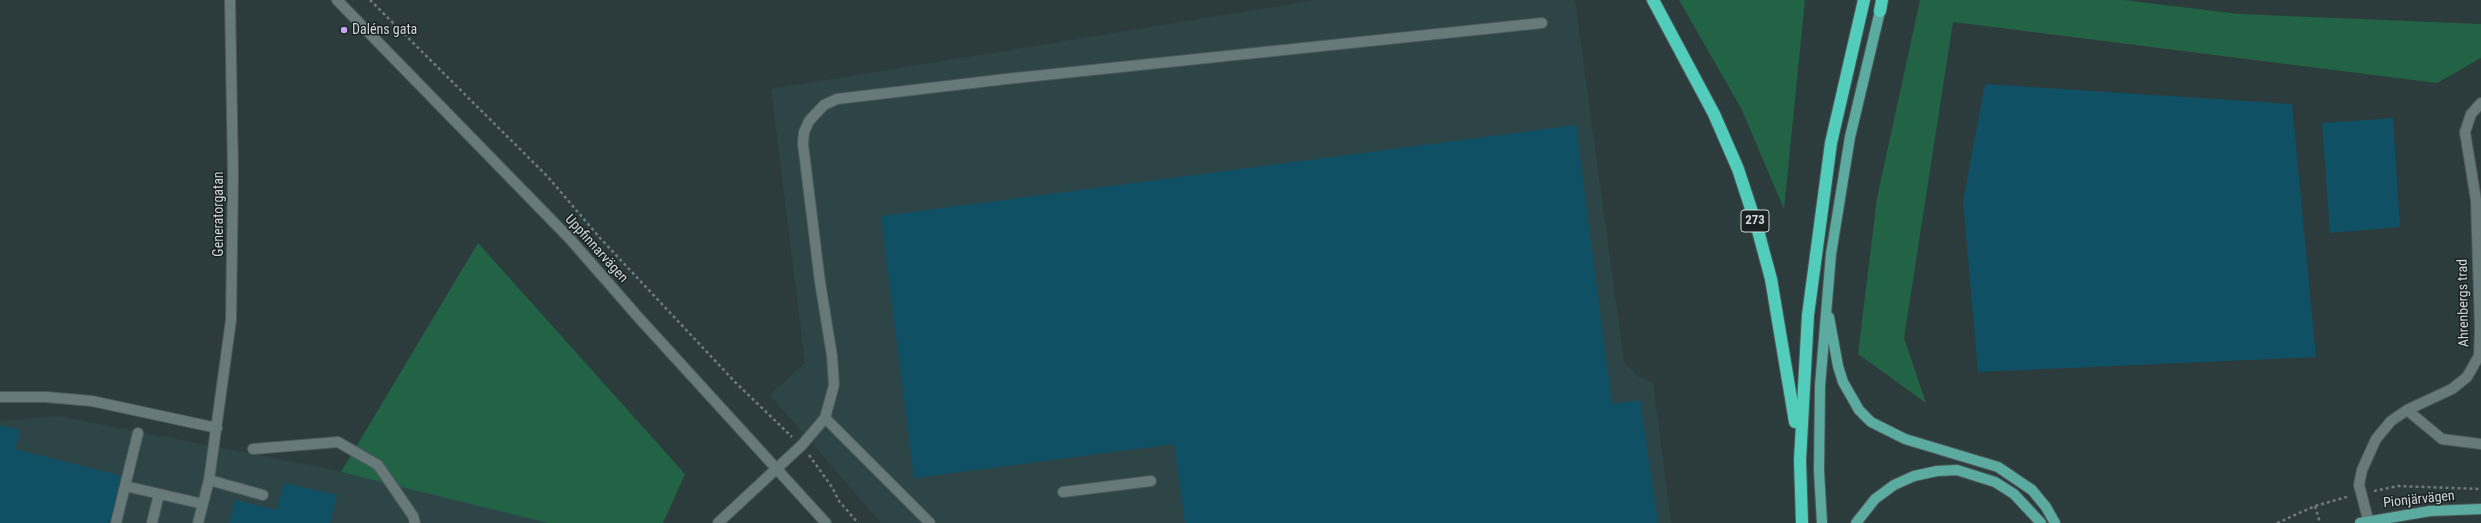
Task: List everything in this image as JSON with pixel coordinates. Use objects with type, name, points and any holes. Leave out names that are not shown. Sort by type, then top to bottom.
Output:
[{"type":"highway","name":"273","points":[[1653,0],[1714,114],[1738,169],[1758,227],[1774,294],[1792,394],[1800,460],[1802,523]]},
{"type":"highway","points":[[1800,460],[1808,315],[1817,241],[1831,143],[1864,0]]},
{"type":"main road","points":[[1822,523],[1819,471],[1820,386],[1832,246],[1850,138],[1881,6]]},
{"type":"main road","points":[[1826,302],[1838,366],[1844,382],[1859,410],[1871,422],[1905,439],[1977,460],[2004,471],[2032,490],[2046,507],[2055,523]]},
{"type":"main road","points":[[1856,523],[1875,499],[1894,485],[1914,476],[1937,471],[1957,470],[1995,482],[2014,494],[2025,504],[2041,523]]},
{"type":"main road","name":"Pionjärvägen","points":[[2366,522],[2430,511],[2481,509]]},
{"type":"street","name":"Generatorgatan","points":[[198,523],[209,480],[231,320],[233,258],[230,0]]},
{"type":"street","name":"Uppfinnarvägen","points":[[337,0],[570,239],[639,318],[826,523]]},
{"type":"street","points":[[718,523],[802,445],[825,418],[834,384],[832,356],[820,282],[803,144],[804,132],[809,121],[824,105],[837,99],[1006,79],[1542,23]]},
{"type":"street","name":"Ahrenbergs trad","points":[[2366,522],[2359,485],[2362,470],[2376,439],[2391,421],[2407,410],[2452,389],[2467,377],[2479,356],[2480,330],[2476,200],[2465,132],[2471,114],[2481,103]]},
{"type":"street","points":[[0,397],[46,397],[92,401],[217,428]]},
{"type":"street","points":[[2407,410],[2442,439],[2481,444]]},
{"type":"street","points":[[825,418],[930,523]]},
{"type":"street","points":[[116,523],[138,433]]},
{"type":"street","points":[[253,449],[338,442],[378,465],[414,516],[415,523]]},
{"type":"street","points":[[209,480],[263,495]]},
{"type":"street","points":[[1064,492],[1151,481]]},
{"type":"street","points":[[125,486],[203,504]]},
{"type":"street","points":[[152,523],[159,494]]},
{"type":"path","points":[[370,0],[548,177],[600,238],[735,382],[802,445],[832,487],[839,501],[858,523]]},
{"type":"path","points":[[2315,506],[2320,523]]},
{"type":"shaded area","points":[[1316,0],[1575,0],[1624,362],[1639,377],[1653,382],[1671,523],[881,523],[770,395],[805,363],[771,89]]},
{"type":"shaded area","points":[[59,416],[374,478],[548,523],[0,523],[0,421]]},
{"type":"green space","points":[[1679,0],[1805,0],[1784,209],[1742,110]]},
{"type":"green space","points":[[1920,0],[2124,0],[2239,14],[2481,24],[2481,58],[2437,83],[1953,22],[1904,338],[1926,403],[1858,354],[1877,198]]},
{"type":"green space","points":[[478,243],[685,474],[663,523],[548,523],[341,472]]},
{"type":"building","points":[[1985,84],[2292,104],[2316,357],[1978,372],[1963,201]]},
{"type":"building","points":[[2393,118],[2400,227],[2330,233],[2322,123]]},
{"type":"building","points":[[1576,125],[1612,404],[1640,400],[1658,523],[1185,523],[1174,444],[914,478],[881,216]]},
{"type":"building","points":[[0,425],[20,430],[15,449],[121,476],[110,523],[0,523]]},
{"type":"building","points":[[284,483],[337,495],[330,523],[229,523],[235,500],[277,510]]},
{"type":"place","name":"Daléns gata","points":[[344,30]]}]
